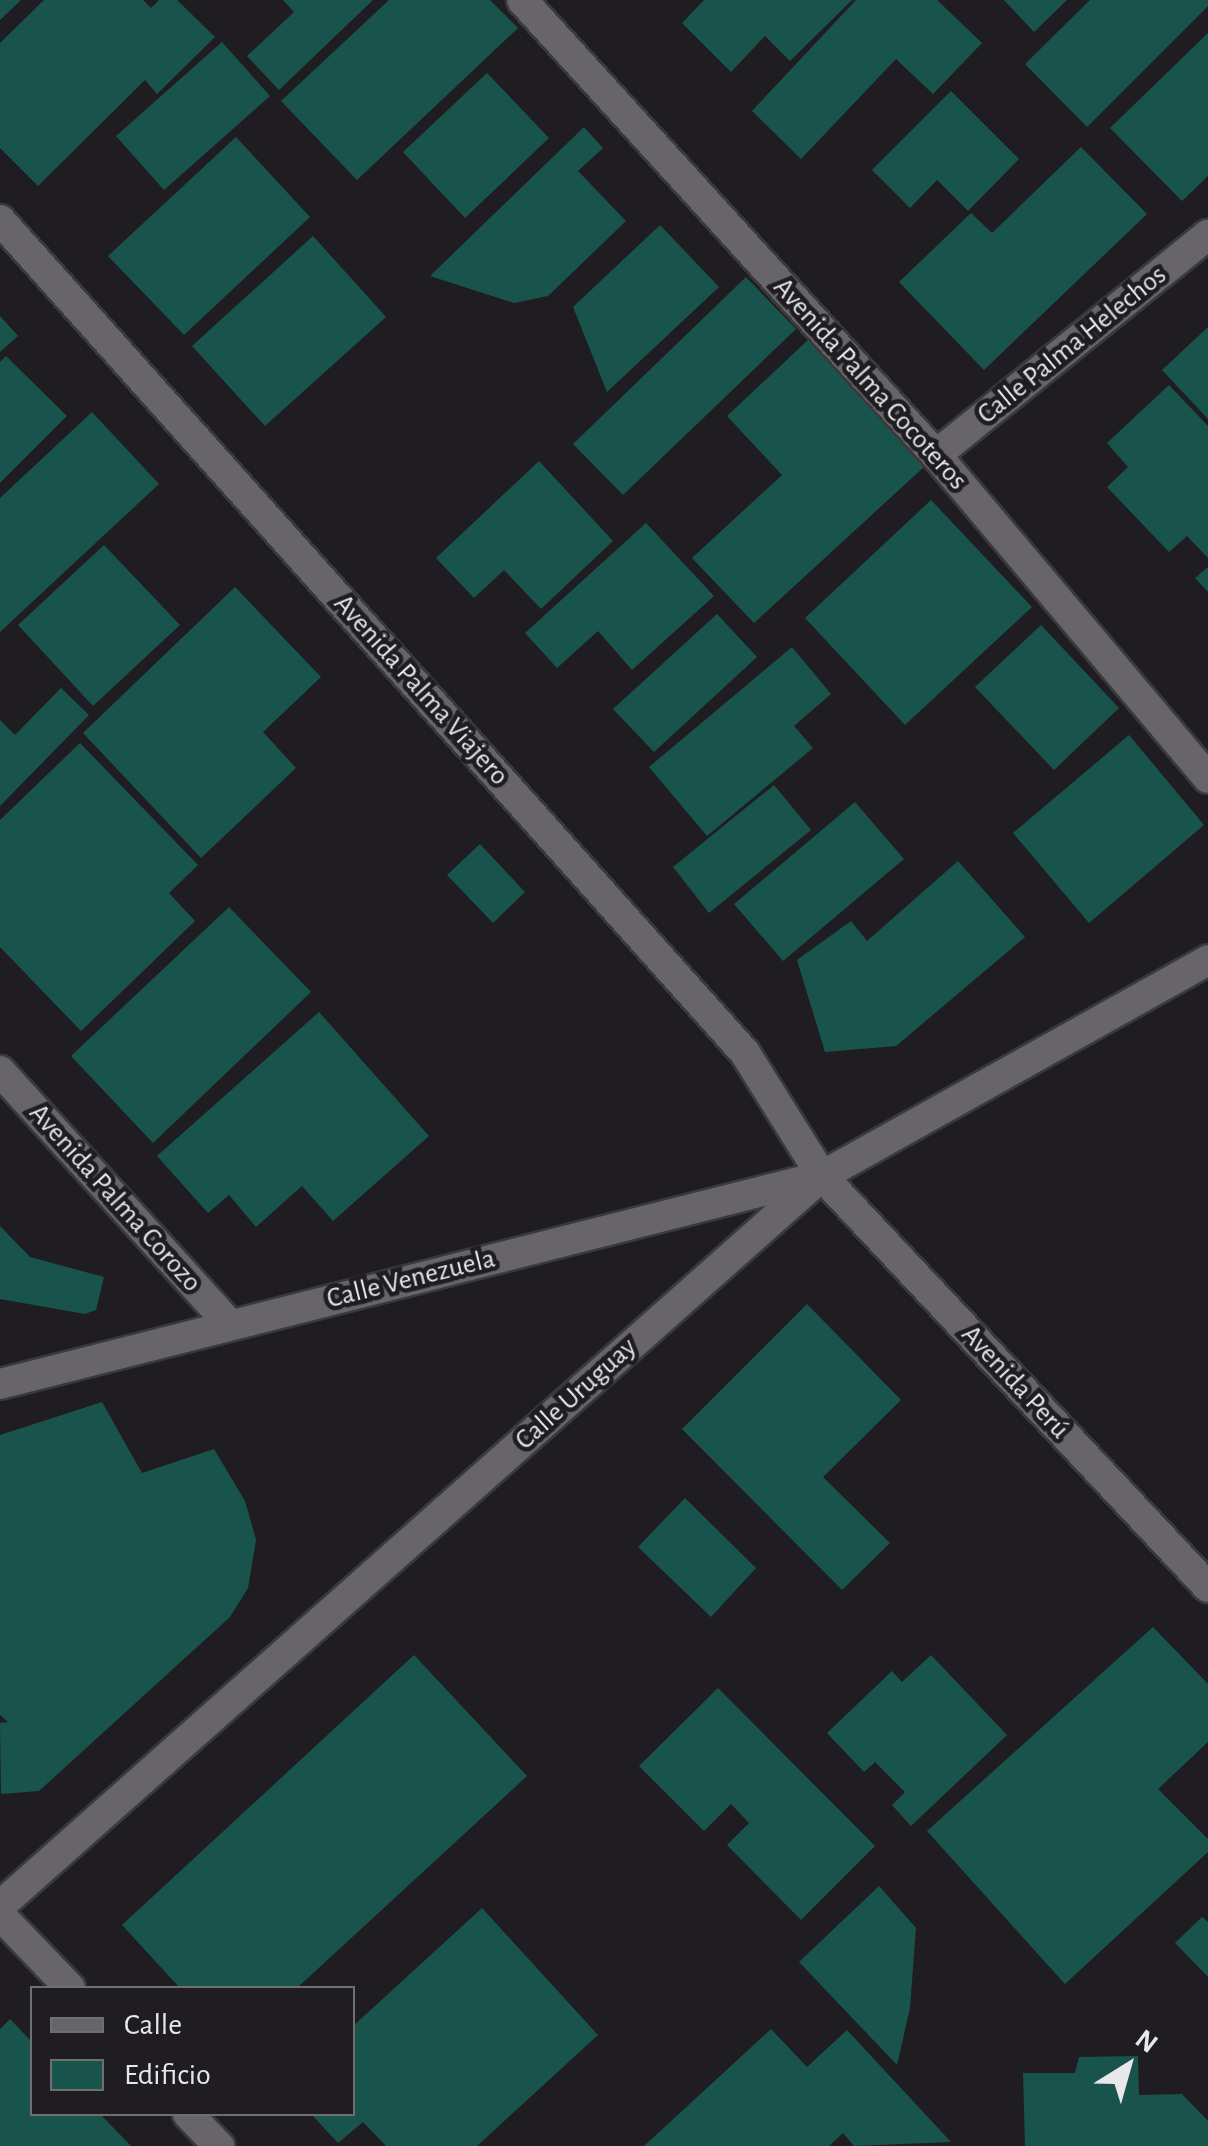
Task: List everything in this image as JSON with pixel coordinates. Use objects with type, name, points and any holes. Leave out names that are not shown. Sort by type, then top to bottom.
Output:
[{"type":"street","name":"Avenida Palma Cocoteros","points":[[522,0],[936,455],[1208,778]]},
{"type":"street","name":"Avenida Palma Viajero","points":[[0,220],[746,1053],[822,1176]]},
{"type":"street","name":"Calle Palma Helechos","points":[[936,455],[1208,235]]},
{"type":"street","name":"Calle Uruguay","points":[[0,1906],[822,1176],[1208,960]]},
{"type":"street","name":"Avenida Palma Corozo","points":[[0,1071],[230,1325]]},
{"type":"street","name":"Calle Venezuela","points":[[0,1384],[822,1176]]},
{"type":"street","name":"Avenida Perú","points":[[822,1176],[1208,1587]]},
{"type":"street","points":[[0,1915],[68,1986]]},
{"type":"street","points":[[190,2116],[219,2146]]},
{"type":"building","points":[[0,0],[21,0],[0,20]]},
{"type":"building","points":[[44,0],[143,0],[151,8],[159,0],[177,0],[215,37],[157,94],[145,80],[38,186],[0,148],[0,43]]},
{"type":"building","points":[[283,0],[373,0],[279,90],[247,56],[294,12]]},
{"type":"building","points":[[389,0],[490,0],[518,28],[357,180],[281,101]]},
{"type":"building","points":[[704,0],[852,0],[790,61],[765,36],[731,72],[682,23]]},
{"type":"building","points":[[856,0],[937,0],[982,43],[933,94],[896,59],[801,159],[752,111]]},
{"type":"building","points":[[1004,0],[1067,0],[1034,32]]},
{"type":"building","points":[[1090,0],[1208,0],[1208,6],[1087,127],[1025,64]]},
{"type":"building","points":[[1208,33],[1208,176],[1182,201],[1110,128]]},
{"type":"building","points":[[222,42],[270,96],[164,190],[116,136]]},
{"type":"building","points":[[487,73],[549,138],[465,218],[403,152]]},
{"type":"building","points":[[951,91],[1019,159],[968,211],[937,180],[910,208],[872,170]]},
{"type":"building","points":[[584,127],[603,148],[578,171],[626,221],[548,296],[514,303],[430,276]]},
{"type":"building","points":[[236,137],[310,217],[184,335],[108,256]]},
{"type":"building","points":[[1081,147],[1147,214],[984,370],[899,282],[971,213],[992,233]]},
{"type":"building","points":[[660,225],[719,287],[607,392],[573,307]]},
{"type":"building","points":[[313,236],[386,317],[265,426],[192,346]]},
{"type":"building","points":[[746,277],[796,329],[623,495],[573,444]]},
{"type":"building","points":[[0,316],[18,336],[0,352]]},
{"type":"building","points":[[1208,327],[1208,419],[1162,370]]},
{"type":"building","points":[[808,340],[925,466],[754,623],[692,558],[782,475],[727,416]]},
{"type":"building","points":[[6,356],[67,416],[0,483],[0,362]]},
{"type":"building","points":[[1169,385],[1208,426],[1208,558],[1187,536],[1169,552],[1107,487],[1128,467],[1107,443]]},
{"type":"building","points":[[92,412],[159,484],[0,632],[0,498]]},
{"type":"building","points":[[539,461],[613,541],[541,609],[504,570],[474,598],[436,558]]},
{"type":"building","points":[[931,500],[1032,607],[905,725],[805,618]]},
{"type":"building","points":[[646,523],[714,596],[632,670],[598,631],[557,668],[525,633]]},
{"type":"building","points":[[104,545],[180,625],[93,706],[18,625]]},
{"type":"building","points":[[1208,567],[1208,592],[1195,578]]},
{"type":"building","points":[[235,587],[321,677],[263,732],[296,768],[201,858],[83,733]]},
{"type":"building","points":[[717,614],[757,657],[654,752],[613,709]]},
{"type":"building","points":[[1041,625],[1119,708],[1054,770],[975,687]]},
{"type":"building","points":[[792,647],[831,694],[794,726],[813,748],[707,836],[649,767]]},
{"type":"building","points":[[61,688],[89,715],[0,806],[0,720],[15,735]]},
{"type":"building","points":[[1129,735],[1204,825],[1089,923],[1013,833]]},
{"type":"building","points":[[80,743],[198,865],[169,893],[195,921],[81,1031],[0,947],[0,820]]},
{"type":"building","points":[[774,785],[811,830],[709,913],[673,867]]},
{"type":"building","points":[[855,802],[904,859],[783,961],[734,904]]},
{"type":"building","points":[[480,844],[525,892],[493,923],[447,875]]},
{"type":"building","points":[[958,861],[1025,937],[896,1046],[825,1052],[797,960],[851,921],[867,941]]},
{"type":"building","points":[[229,907],[311,992],[153,1143],[71,1056]]},
{"type":"building","points":[[319,1012],[429,1136],[333,1221],[302,1186],[256,1227],[229,1195],[208,1213],[157,1156]]},
{"type":"building","points":[[0,1226],[30,1257],[104,1277],[96,1310],[85,1314],[0,1299]]},
{"type":"building","points":[[807,1304],[901,1400],[823,1477],[890,1543],[842,1590],[682,1429]]},
{"type":"building","points":[[102,1402],[142,1473],[214,1449],[245,1501],[256,1540],[248,1588],[230,1617],[39,1791],[1,1794],[0,1723],[8,1722],[0,1715],[0,1435]]},
{"type":"building","points":[[685,1498],[756,1568],[711,1617],[638,1547]]},
{"type":"building","points":[[1153,1627],[1208,1684],[1208,1742],[1158,1789],[1208,1839],[1208,1852],[1065,1984],[927,1831]]},
{"type":"building","points":[[414,1655],[527,1776],[299,1986],[178,1986],[122,1925]]},
{"type":"building","points":[[931,1655],[1007,1735],[911,1826],[892,1805],[905,1792],[875,1762],[864,1772],[827,1733],[892,1671],[902,1682]]},
{"type":"building","points":[[718,1688],[875,1846],[801,1920],[727,1845],[749,1823],[731,1804],[704,1831],[639,1766]]},
{"type":"building","points":[[879,1886],[916,1928],[910,2008],[897,2065],[799,1962]]},
{"type":"building","points":[[482,1908],[598,2035],[477,2146],[386,2146],[363,2122],[338,2143],[313,2116],[355,2116],[355,2024]]},
{"type":"building","points":[[1202,1917],[1208,1922],[1208,1977],[1175,1943]]},
{"type":"building","points":[[10,2019],[30,2040],[30,2116],[102,2116],[131,2146],[0,2146],[0,2029]]},
{"type":"building","points":[[771,2029],[807,2067],[847,2030],[951,2142],[854,2146],[843,2133],[829,2146],[644,2146]]},
{"type":"building","points":[[1138,2056],[1139,2095],[1182,2094],[1208,2121],[1208,2146],[1025,2146],[1023,2073],[1075,2073],[1079,2057]]}]
